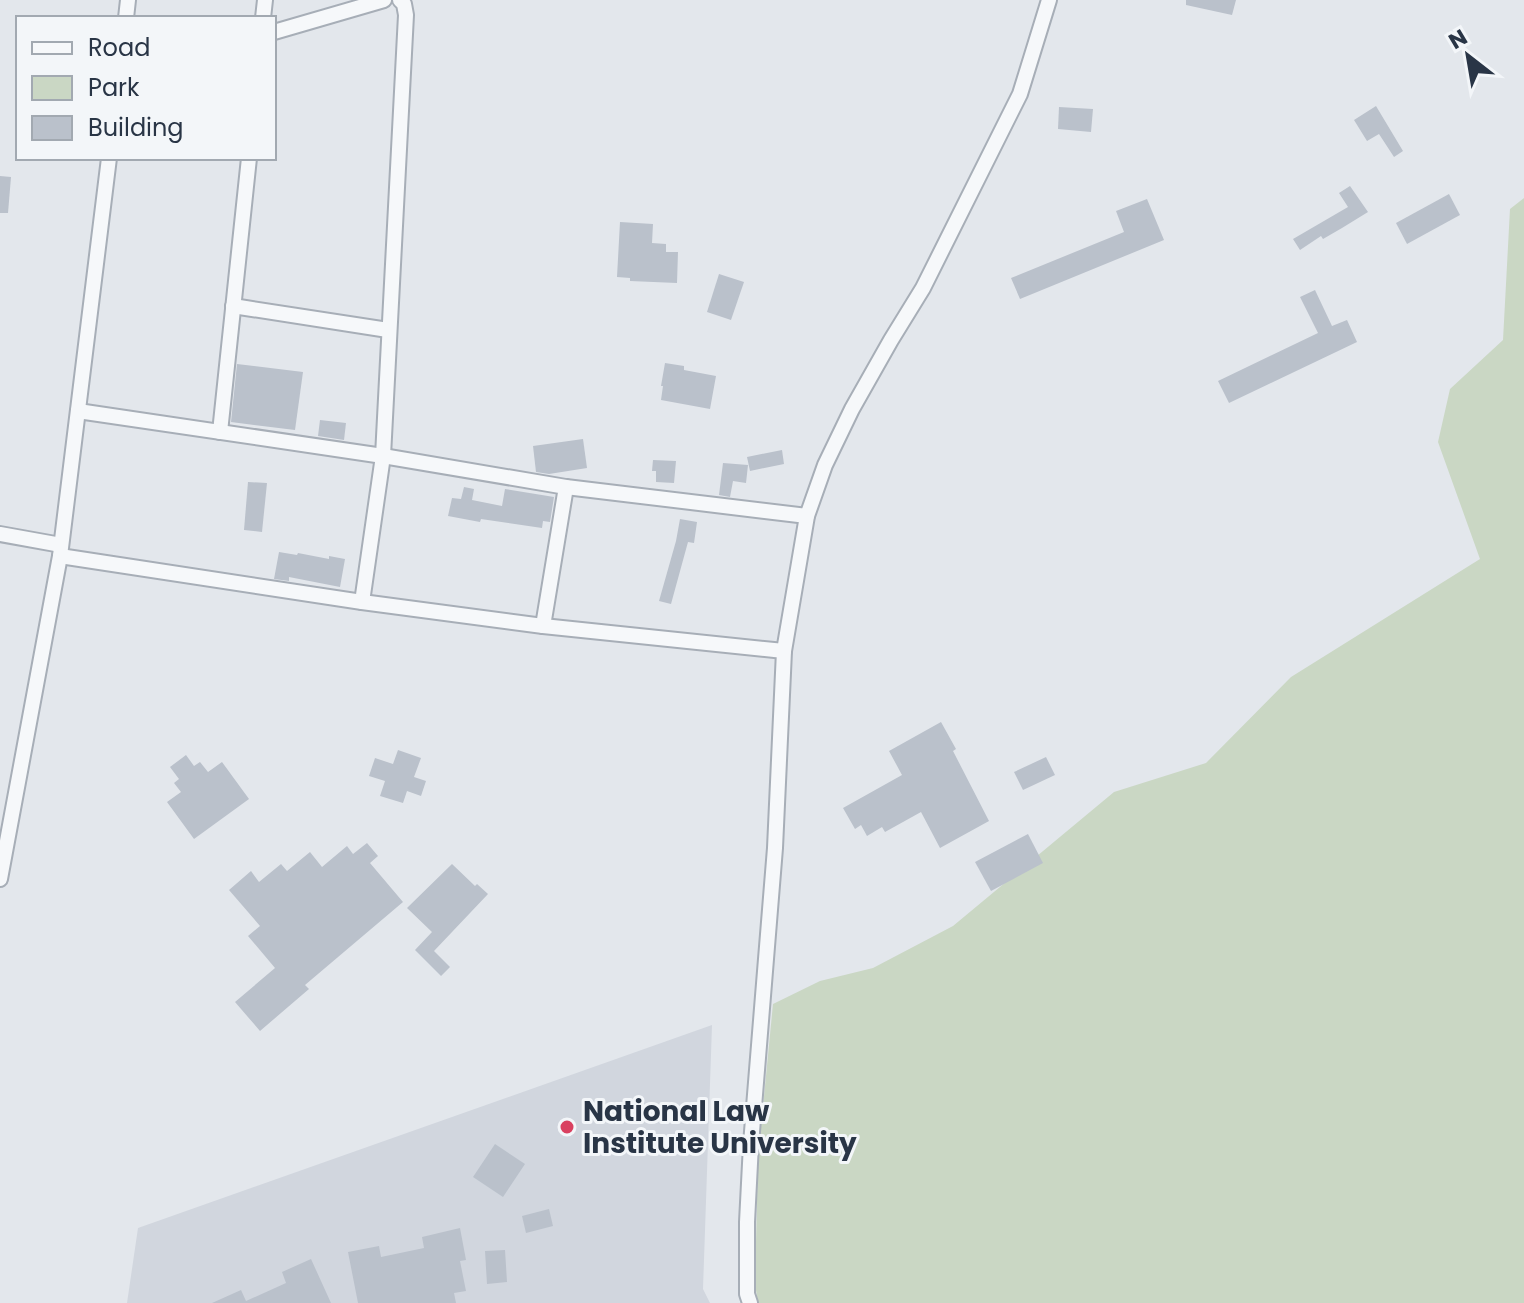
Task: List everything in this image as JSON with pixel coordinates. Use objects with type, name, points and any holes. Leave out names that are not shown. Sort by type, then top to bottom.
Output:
[{"type":"street","points":[[276,31],[352,4],[384,0]]},
{"type":"street","points":[[362,602],[383,456],[406,15],[400,0]]},
{"type":"street","points":[[750,1303],[747,1294],[747,1222],[751,1144],[775,848],[784,651],[807,516],[825,465],[852,409],[923,288],[1020,94],[1049,0]]},
{"type":"street","points":[[0,879],[60,550],[109,160]]},
{"type":"street","points":[[220,432],[249,160]]},
{"type":"street","points":[[233,306],[388,330]]},
{"type":"street","points":[[78,411],[383,456],[566,487],[807,516]]},
{"type":"street","points":[[543,626],[566,487]]},
{"type":"street","points":[[0,534],[60,550],[362,602],[543,626],[784,651]]},
{"type":"shaded area","name":"National Law Institute University","points":[[712,1025],[703,1289],[710,1303],[127,1303],[138,1228]]},
{"type":"green space","points":[[1524,198],[1524,1303],[758,1303],[755,1284],[758,1158],[773,1004],[820,981],[873,968],[953,926],[1114,792],[1206,763],[1291,677],[1480,559],[1438,442],[1450,389],[1503,340],[1510,209]]},
{"type":"building","points":[[1186,0],[1236,0],[1232,15],[1186,5]]},
{"type":"building","points":[[1376,106],[1403,151],[1394,157],[1379,134],[1367,141],[1354,120]]},
{"type":"building","points":[[1059,107],[1093,109],[1091,132],[1058,129]]},
{"type":"building","points":[[0,176],[11,177],[8,213],[0,213]]},
{"type":"building","points":[[1350,186],[1368,212],[1300,250],[1293,239],[1348,207],[1339,193]]},
{"type":"building","points":[[1449,194],[1460,215],[1407,244],[1396,223]]},
{"type":"building","points":[[1147,199],[1164,240],[1020,299],[1011,278],[1124,232],[1116,211]]},
{"type":"building","points":[[620,222],[653,224],[652,243],[666,244],[666,252],[678,252],[677,283],[630,281],[630,278],[617,277]]},
{"type":"building","points":[[719,274],[744,282],[731,320],[707,312]]},
{"type":"building","points":[[1315,290],[1332,326],[1347,320],[1357,342],[1229,403],[1218,381],[1318,333],[1300,297]]},
{"type":"building","points":[[665,363],[716,376],[710,409],[661,400]]},
{"type":"building","points":[[237,364],[303,372],[295,430],[231,422]]},
{"type":"building","points":[[320,420],[346,423],[344,440],[318,436]]},
{"type":"building","points":[[583,439],[587,468],[549,474],[536,472],[533,446]]},
{"type":"building","points":[[782,450],[784,464],[750,471],[747,457]]},
{"type":"building","points":[[653,460],[676,461],[674,483],[656,482],[656,471],[652,471]]},
{"type":"building","points":[[723,463],[748,465],[746,483],[733,481],[730,497],[719,495]]},
{"type":"building","points":[[248,482],[267,483],[262,532],[244,530]]},
{"type":"building","points":[[464,487],[474,489],[472,500],[502,506],[505,489],[554,497],[550,522],[543,521],[542,528],[448,516],[452,498],[461,499]]},
{"type":"building","points":[[680,519],[697,522],[694,543],[688,542],[671,604],[659,601]]},
{"type":"building","points":[[279,552],[345,559],[340,587],[289,577],[289,581],[274,579]]},
{"type":"building","points":[[941,722],[989,821],[940,848],[921,812],[885,832],[882,827],[867,836],[861,825],[855,829],[843,808],[902,775],[889,751]]},
{"type":"building","points":[[398,750],[421,758],[414,777],[426,781],[421,796],[407,791],[403,803],[380,796],[385,781],[369,776],[375,758],[393,764]]},
{"type":"building","points":[[186,755],[194,766],[200,762],[208,772],[222,762],[249,799],[194,839],[167,802],[181,792],[174,783],[179,779],[170,767]]},
{"type":"building","points":[[1046,757],[1055,775],[1023,790],[1014,772]]},
{"type":"building","points":[[1028,834],[1043,863],[991,891],[975,862]]},
{"type":"building","points":[[367,843],[378,856],[370,863],[403,902],[305,985],[309,989],[260,1031],[235,1002],[275,968],[248,936],[260,926],[229,890],[251,871],[259,882],[281,864],[287,871],[310,852],[322,867],[347,846],[353,854]]},
{"type":"building","points":[[452,864],[488,894],[434,951],[450,967],[441,976],[415,950],[432,932],[407,908]]},
{"type":"building","points":[[495,1144],[525,1164],[503,1197],[473,1177]]},
{"type":"building","points":[[549,1209],[553,1226],[526,1233],[522,1216]]},
{"type":"building","points":[[460,1228],[466,1260],[460,1261],[466,1291],[454,1293],[456,1303],[358,1303],[348,1252],[379,1246],[381,1257],[424,1248],[422,1237]]},
{"type":"building","points":[[505,1250],[507,1282],[487,1284],[485,1251]]},
{"type":"building","points":[[311,1259],[331,1303],[212,1303],[241,1290],[246,1301],[286,1283],[282,1272]]},
{"type":"place","name":"National Law Institute University","points":[[567,1127]]}]
